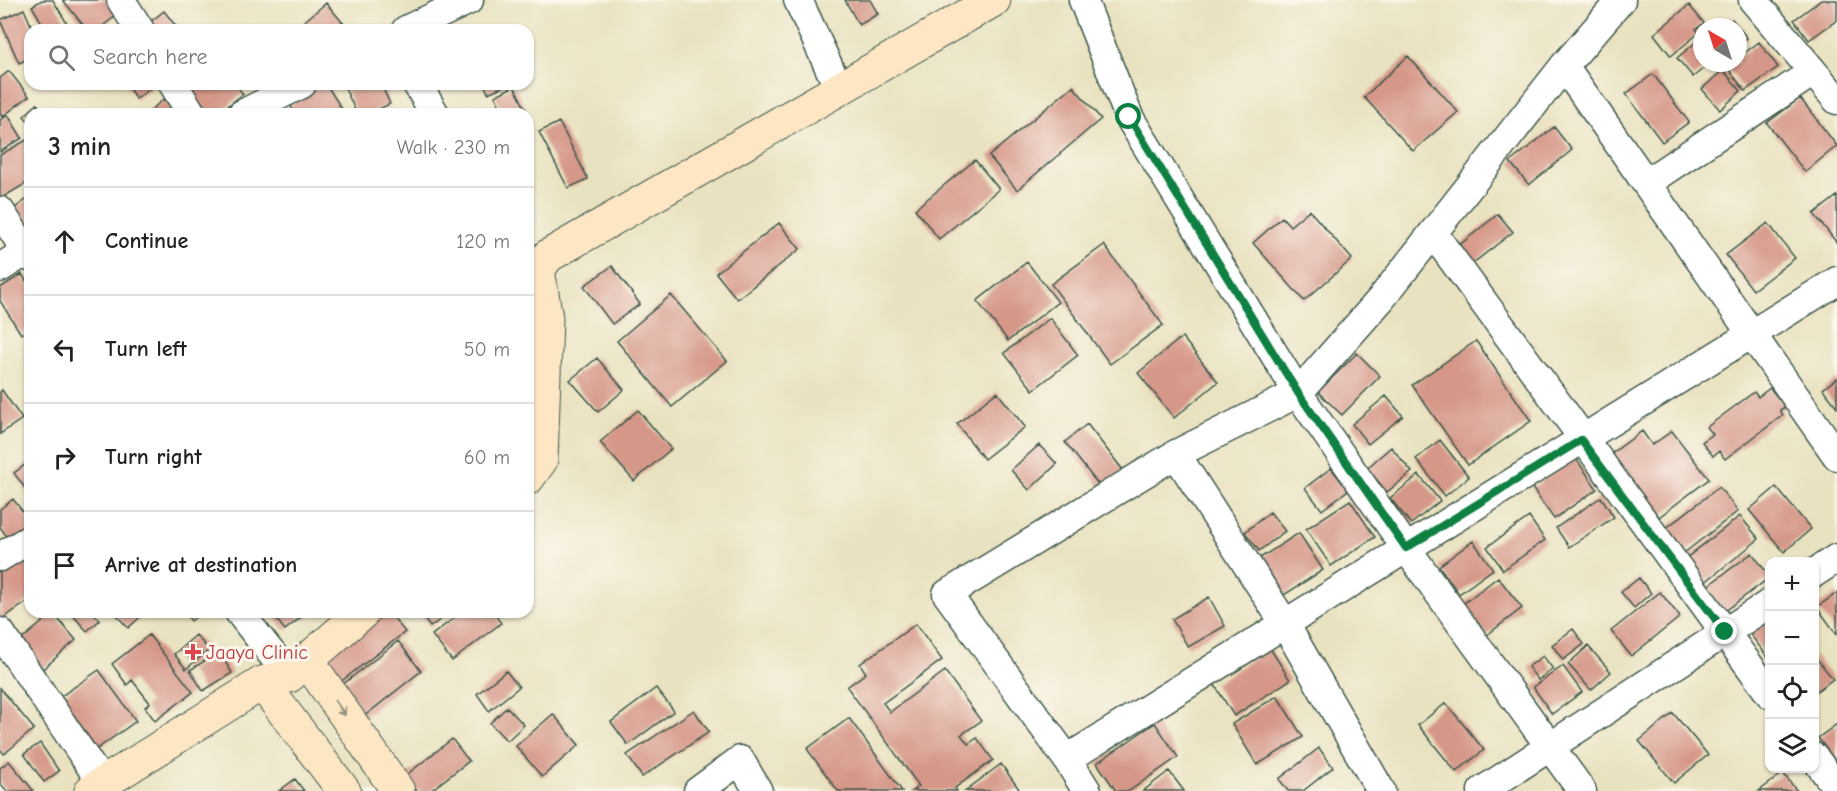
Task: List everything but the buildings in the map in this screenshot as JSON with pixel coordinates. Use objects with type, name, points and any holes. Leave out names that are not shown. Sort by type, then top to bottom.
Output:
[{"type":"main road","points":[[534,470],[541,460],[546,318],[538,270],[548,256],[994,0]]},
{"type":"main road","points":[[97,787],[286,673],[355,618]]},
{"type":"main road","points":[[286,673],[344,791]]},
{"type":"main road","points":[[286,673],[398,791]]},
{"type":"street","points":[[121,0],[136,24]]},
{"type":"street","points":[[419,24],[469,0]]},
{"type":"street","points":[[798,0],[839,89]]},
{"type":"street","points":[[1083,0],[1129,117],[1298,393],[1549,749],[1582,791]]},
{"type":"street","points":[[1087,791],[1067,759],[947,594],[1176,454],[1298,393],[1381,299],[1564,66],[1621,0]]},
{"type":"street","points":[[1753,0],[1837,100]]},
{"type":"street","points":[[1564,66],[1837,456]]},
{"type":"street","points":[[1646,183],[1813,72]]},
{"type":"street","points":[[177,90],[188,108]]},
{"type":"street","points":[[254,108],[290,90]]},
{"type":"street","points":[[421,90],[431,108]]},
{"type":"street","points":[[0,211],[24,245]]},
{"type":"street","points":[[1433,233],[1581,440],[1765,687]]},
{"type":"street","points":[[0,268],[24,255]]},
{"type":"street","points":[[1067,759],[1837,281]]},
{"type":"street","points":[[534,295],[546,318]]},
{"type":"street","points":[[1176,454],[1285,624],[1381,791]]},
{"type":"street","points":[[0,557],[24,543]]},
{"type":"street","points":[[1819,570],[1837,558]]},
{"type":"street","points":[[1482,791],[1765,606]]},
{"type":"street","points":[[244,618],[286,673]]},
{"type":"street","points":[[0,633],[97,787]]},
{"type":"street","points":[[698,791],[740,760],[758,791]]},
{"type":"street","points":[[1819,763],[1837,788]]},
{"type":"place","name":"Jaaya Clinic","points":[[193,652]]},
{"type":"route","points":[[1129,117],[1298,393],[1406,548],[1581,440],[1725,632]]}]
